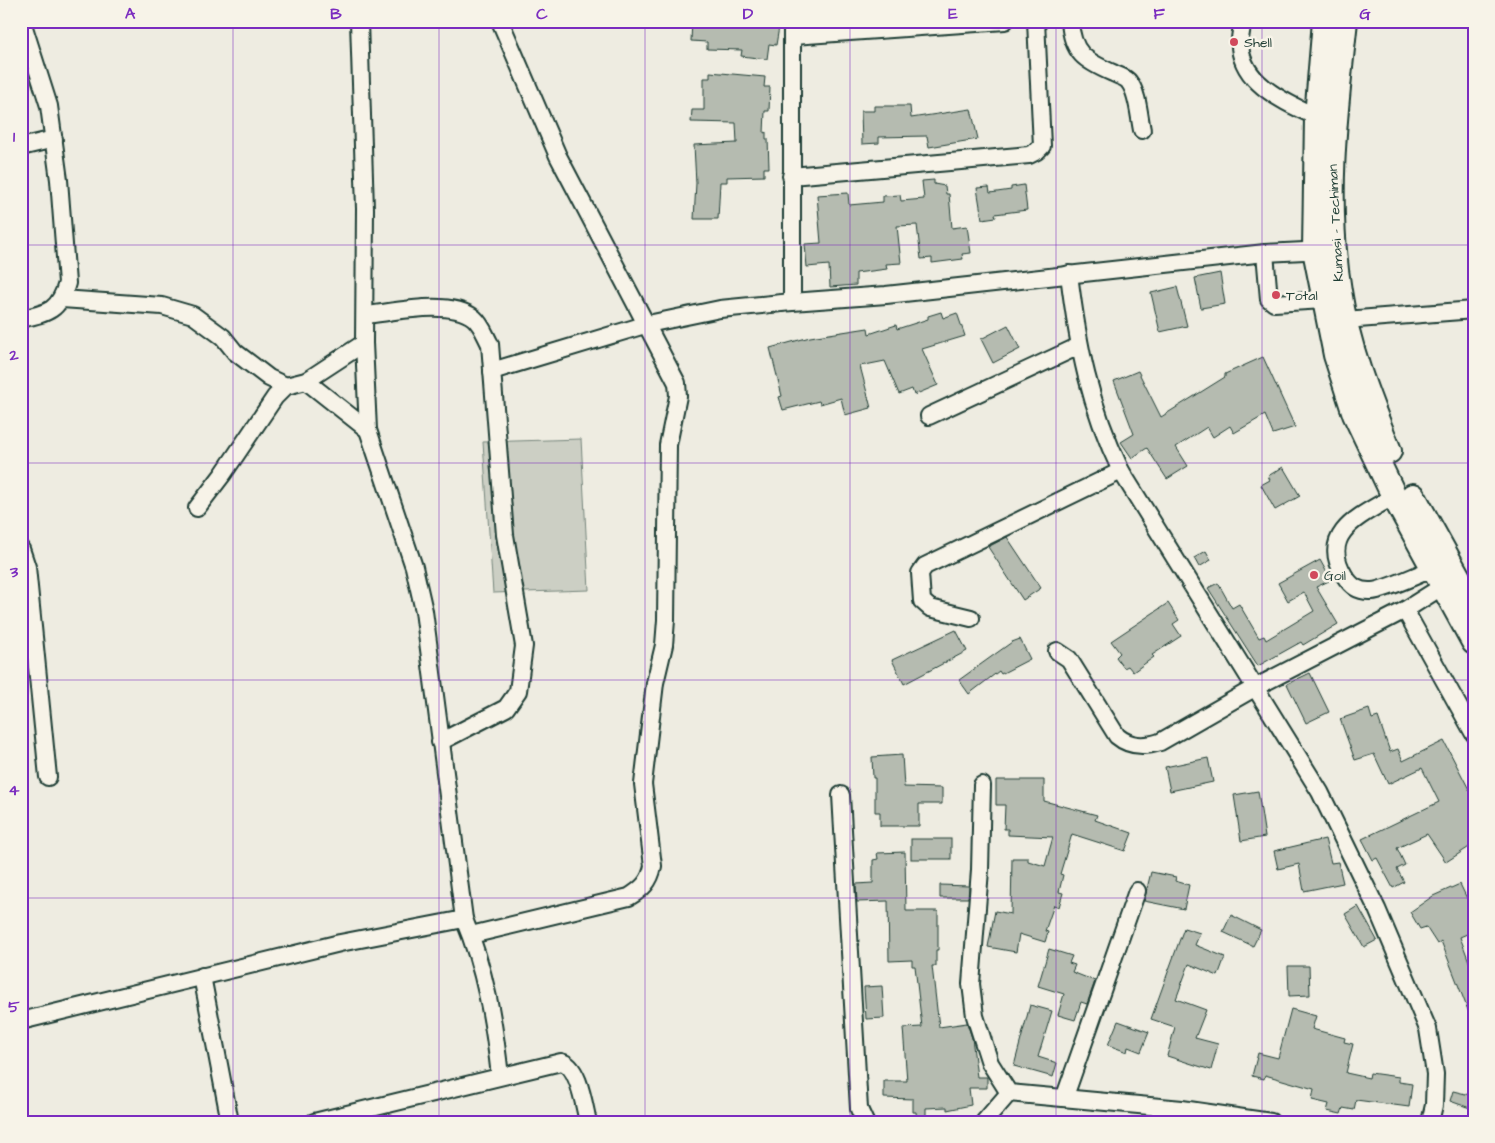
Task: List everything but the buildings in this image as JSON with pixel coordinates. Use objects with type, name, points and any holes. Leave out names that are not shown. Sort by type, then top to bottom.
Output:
[{"type":"highway","points":[[1325,21],[1316,116],[1325,250],[1324,300],[1336,354],[1355,414],[1394,496],[1453,579],[1474,642]]},
{"type":"highway","name":"Kumasi - Techiman","points":[[1345,21],[1325,250],[1339,293],[1356,362],[1390,453],[1453,579],[1474,606]]},
{"type":"street","points":[[21,319],[42,314],[62,299],[67,283],[54,139],[49,106],[22,21]]},
{"type":"street","points":[[359,21],[365,210],[366,315],[364,343],[368,430],[414,567],[424,611],[464,919],[471,935],[493,1013],[500,1076]]},
{"type":"street","points":[[471,935],[629,897],[648,883],[651,876],[653,866],[643,784],[654,683],[664,645],[668,445],[678,396],[678,383],[648,324],[586,213],[558,156],[500,21]]},
{"type":"street","points":[[792,302],[793,28],[1005,21]]},
{"type":"street","points":[[791,176],[1019,156],[1037,151],[1042,146],[1036,21]]},
{"type":"street","points":[[1070,21],[1071,35],[1076,49],[1092,64],[1128,80],[1133,87],[1142,130]]},
{"type":"street","points":[[1244,21],[1238,38],[1243,64],[1265,91],[1316,116]]},
{"type":"street","points":[[21,146],[54,139]]},
{"type":"street","points":[[492,371],[648,324],[720,310],[886,295],[1265,253],[1325,250]]},
{"type":"street","points":[[1265,253],[1269,299],[1274,303],[1324,300]]},
{"type":"street","points":[[1069,274],[1085,376],[1104,435],[1121,472],[1320,792],[1377,909],[1428,1029],[1435,1074],[1434,1105],[1430,1122]]},
{"type":"street","points":[[62,299],[162,306],[193,315],[223,337],[235,352],[269,378],[286,386]]},
{"type":"street","points":[[366,315],[453,308],[473,318],[482,327],[490,344],[505,535],[524,646],[518,691],[506,708],[440,742]]},
{"type":"street","points":[[1345,320],[1474,310]]},
{"type":"street","points":[[197,508],[223,474],[275,397],[286,386],[306,381],[364,343]]},
{"type":"street","points":[[929,416],[1079,346]]},
{"type":"street","points":[[306,381],[368,430]]},
{"type":"street","points":[[971,618],[930,608],[922,601],[920,574],[925,566],[1121,472]]},
{"type":"street","points":[[1394,496],[1362,516],[1341,534],[1334,549],[1339,567],[1350,585],[1358,589],[1373,591],[1453,579]]},
{"type":"street","points":[[21,549],[27,567],[48,777]]},
{"type":"street","points":[[1057,651],[1069,659],[1117,736],[1125,743],[1146,746],[1160,742],[1256,687],[1406,610],[1453,579]]},
{"type":"street","points":[[1406,610],[1474,734]]},
{"type":"street","points":[[982,785],[980,870],[971,984],[975,1016],[990,1063],[1009,1093]]},
{"type":"street","points":[[841,796],[859,1109],[865,1122]]},
{"type":"street","points":[[1065,1096],[1137,891]]},
{"type":"street","points":[[21,1021],[340,943],[464,919]]},
{"type":"street","points":[[202,976],[230,1122]]},
{"type":"street","points":[[314,1122],[551,1063],[566,1063],[575,1075],[588,1122]]},
{"type":"street","points":[[1009,1093],[1065,1096],[1182,1109],[1271,1122]]},
{"type":"street","points":[[984,1122],[1009,1093]]},
{"type":"shaded area","points":[[581,439],[589,590],[493,593],[483,442]]},
{"type":"place","name":"Shell","points":[[1234,42]]},
{"type":"place","name":"Total","points":[[1276,295]]},
{"type":"place","name":"Goil","points":[[1314,575]]}]
